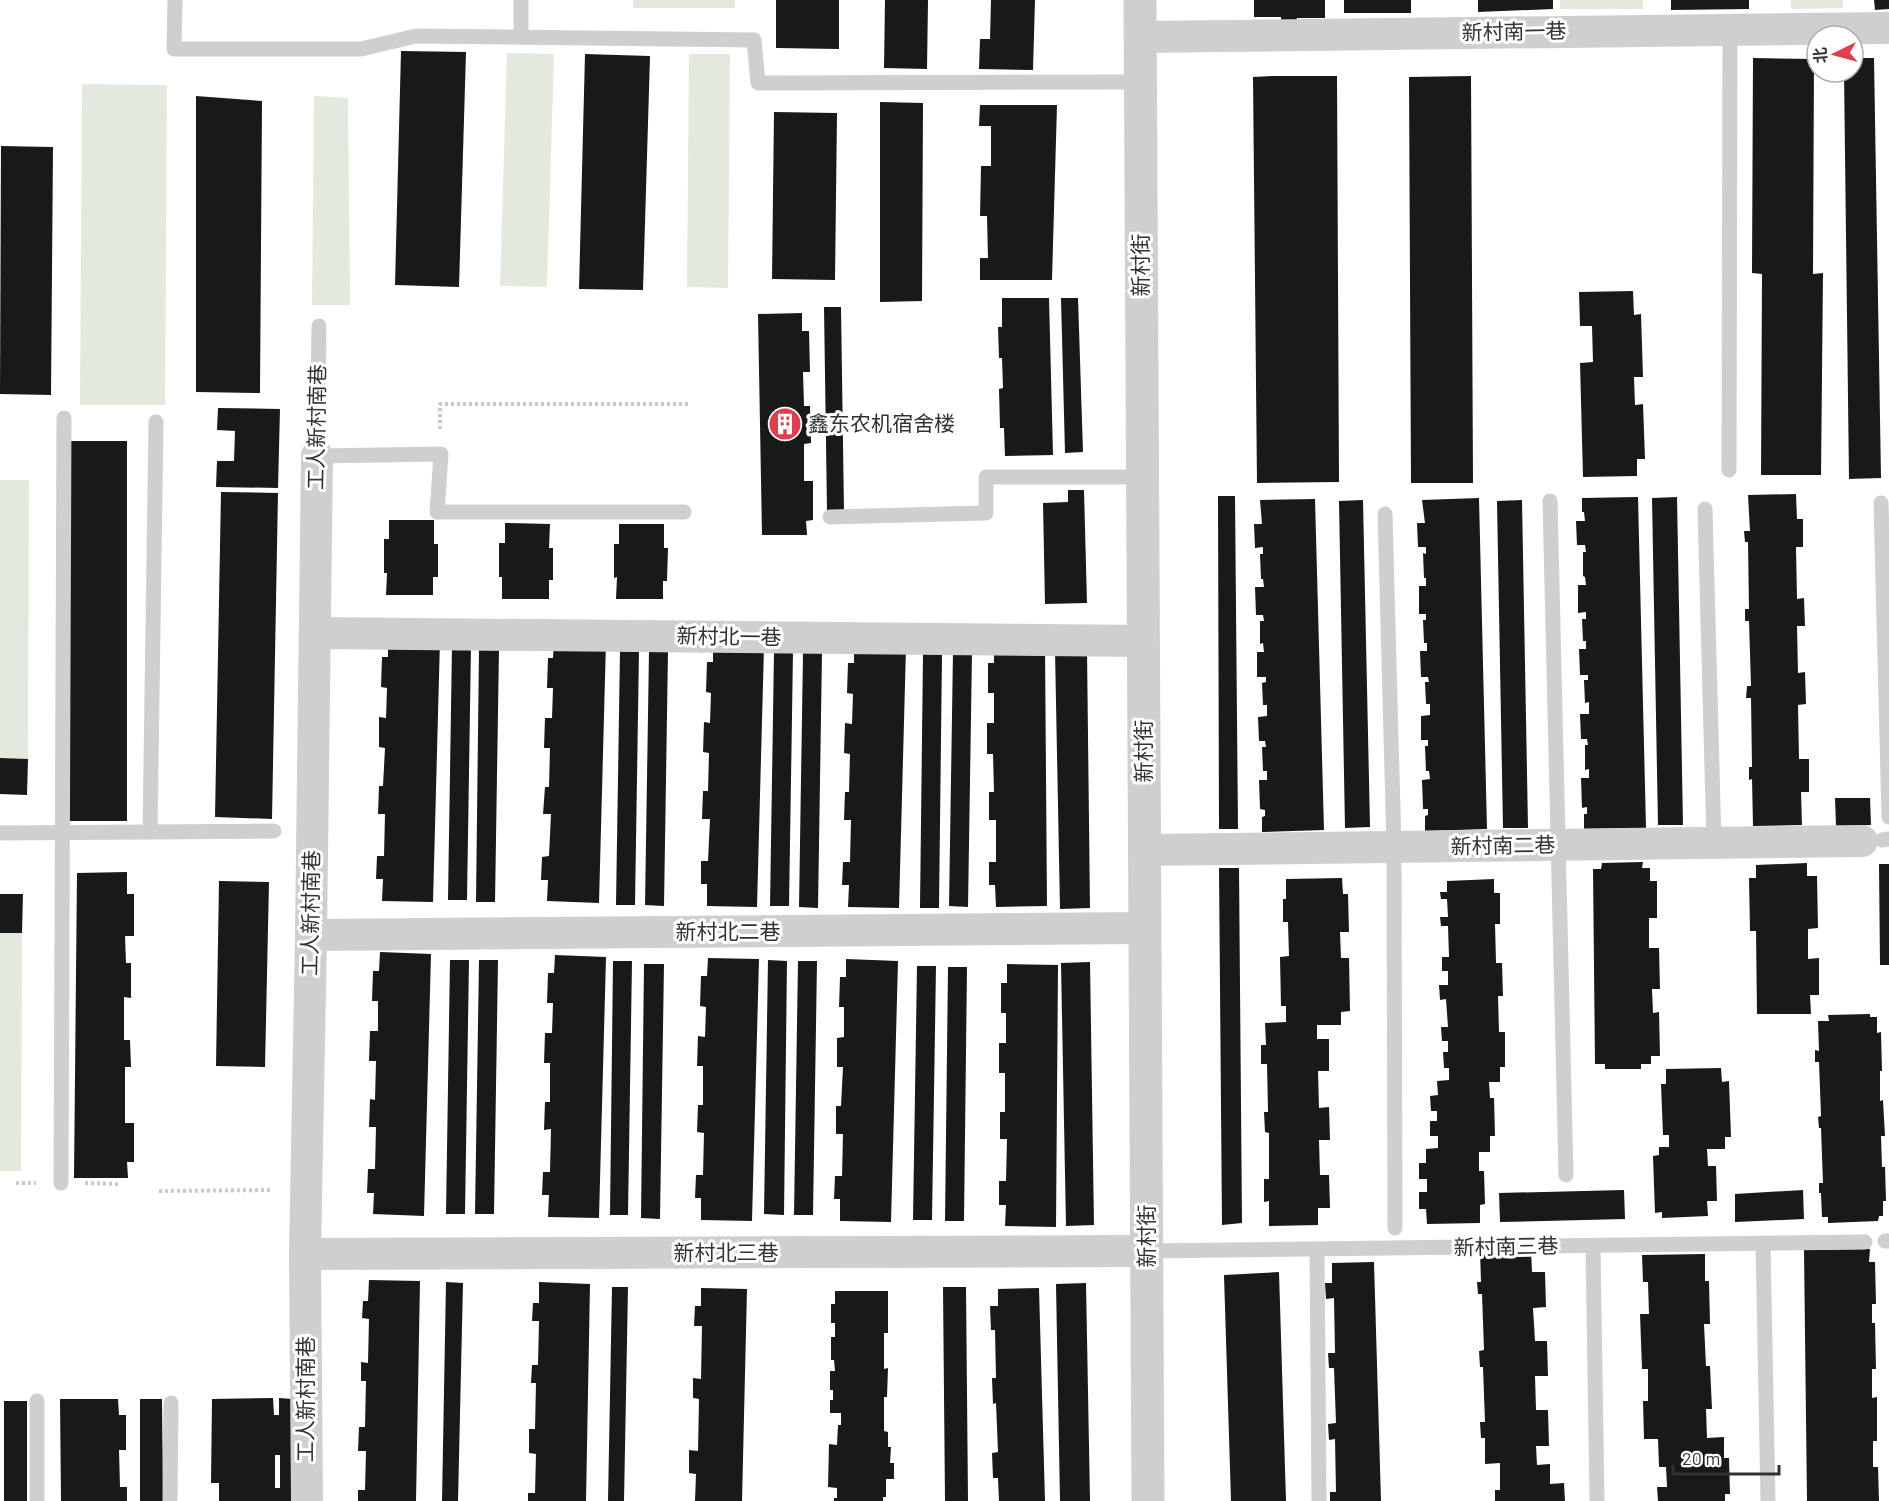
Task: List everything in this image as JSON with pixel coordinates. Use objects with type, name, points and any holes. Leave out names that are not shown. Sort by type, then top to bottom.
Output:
[{"type":"street","name":"新村街","points":[[1140,0],[1148,1501]]},
{"type":"street","name":"新村南一巷","points":[[1140,37],[1889,28]]},
{"type":"street","name":"工人新村南巷","points":[[307,1501],[305,1254],[312,935],[317,456]]},
{"type":"street","name":"新村北一巷","points":[[315,633],[1143,641]]},
{"type":"street","name":"新村南二巷","points":[[1144,850],[1878,840]]},
{"type":"street","name":"新村北二巷","points":[[312,935],[1145,928]]},
{"type":"street","name":"新村北三巷","points":[[305,1254],[1147,1251]]},
{"type":"lane","points":[[175,0],[174,49],[361,49],[416,36],[754,40],[758,83],[1140,82]]},
{"type":"lane","points":[[521,0],[521,37]]},
{"type":"lane","points":[[1729,470],[1730,30]]},
{"type":"lane","name":"工人新村南巷","points":[[317,456],[319,326]]},
{"type":"lane","points":[[61,1183],[64,418]]},
{"type":"lane","points":[[150,832],[156,422]]},
{"type":"lane","points":[[317,456],[441,454],[437,512],[684,512]]},
{"type":"lane","points":[[830,517],[986,513],[986,477],[1143,477]]},
{"type":"lane","points":[[1550,501],[1566,1175]]},
{"type":"lane","points":[[1881,503],[1889,817]]},
{"type":"lane","points":[[1705,509],[1714,843]]},
{"type":"lane","points":[[1385,514],[1395,847],[1395,1228]]},
{"type":"lane","points":[[0,832],[274,831]]},
{"type":"lane","name":"新村南三巷","points":[[1147,1251],[1865,1242]]},
{"type":"lane","points":[[1763,1243],[1768,1501]]},
{"type":"lane","points":[[1593,1246],[1597,1501]]},
{"type":"lane","points":[[1317,1249],[1319,1501]]},
{"type":"lane","points":[[37,1401],[37,1501]]},
{"type":"lane","points":[[170,1501],[171,1403]]},
{"type":"path","points":[[441,454],[440,405],[689,404]]},
{"type":"path","points":[[159,1191],[306,1190]]},
{"type":"shaded area","points":[[633,0],[735,0],[735,8],[633,8]]},
{"type":"shaded area","points":[[1560,0],[1643,0],[1643,9],[1560,9]]},
{"type":"shaded area","points":[[1791,0],[1843,0],[1843,8],[1791,9]]},
{"type":"shaded area","points":[[507,53],[554,54],[547,287],[500,286]]},
{"type":"shaded area","points":[[689,54],[730,54],[728,288],[687,287]]},
{"type":"shaded area","points":[[82,84],[167,85],[165,405],[80,405]]},
{"type":"shaded area","points":[[314,96],[348,98],[350,305],[312,305]]},
{"type":"shaded area","points":[[0,480],[29,480],[28,759],[0,758]]},
{"type":"shaded area","points":[[0,933],[22,933],[21,1171],[0,1171]]},
{"type":"building","points":[[776,0],[839,0],[839,49],[776,48]]},
{"type":"building","points":[[885,0],[928,0],[927,69],[884,68]]},
{"type":"building","points":[[991,0],[1035,0],[1033,70],[979,69],[980,39],[990,39]]},
{"type":"building","points":[[1254,0],[1325,0],[1325,18],[1297,18],[1296,21],[1281,20],[1281,17],[1254,17]]},
{"type":"building","points":[[1344,0],[1411,0],[1411,13],[1344,13]]},
{"type":"building","points":[[1478,0],[1553,0],[1553,9],[1478,12]]},
{"type":"building","points":[[1671,0],[1749,0],[1749,9],[1671,10]]},
{"type":"building","points":[[1874,0],[1889,0],[1889,9],[1875,10]]},
{"type":"building","points":[[401,51],[466,52],[459,287],[395,285]]},
{"type":"building","points":[[585,54],[650,56],[643,290],[579,289]]},
{"type":"building","points":[[1753,58],[1805,59],[1805,84],[1814,84],[1813,274],[1823,273],[1821,475],[1761,475],[1762,274],[1752,273]]},
{"type":"building","points":[[1865,58],[1874,58],[1881,478],[1849,479],[1844,84],[1865,84]]},
{"type":"building","points":[[1337,76],[1339,482],[1257,483],[1253,77]]},
{"type":"building","points":[[1471,76],[1473,483],[1411,483],[1409,77]]},
{"type":"building","points":[[196,96],[262,101],[260,393],[196,392]]},
{"type":"building","points":[[880,102],[923,103],[922,301],[880,302]]},
{"type":"building","points":[[980,105],[1057,105],[1052,280],[980,280],[980,258],[988,258],[987,216],[980,216],[981,166],[991,166],[991,126],[979,126]]},
{"type":"building","points":[[774,112],[837,113],[835,280],[772,279]]},
{"type":"building","points":[[1,146],[53,147],[51,395],[0,394]]},
{"type":"building","points":[[1633,291],[1634,315],[1641,314],[1643,377],[1634,377],[1635,405],[1643,404],[1645,459],[1637,459],[1637,476],[1583,477],[1580,363],[1593,362],[1592,326],[1580,326],[1579,292]]},
{"type":"building","points":[[1002,298],[1049,298],[1053,455],[1005,456],[1004,428],[1000,428],[999,389],[1003,388],[998,327],[1002,327]]},
{"type":"building","points":[[1061,298],[1078,298],[1083,452],[1065,453]]},
{"type":"building","points":[[824,307],[841,307],[844,511],[827,511]]},
{"type":"building","name":"鑫东农机宿舍楼","points":[[802,313],[802,331],[809,331],[810,372],[803,372],[804,406],[810,406],[811,443],[804,444],[804,481],[813,481],[813,520],[806,521],[807,535],[762,535],[758,314]]},
{"type":"building","points":[[218,408],[280,409],[278,488],[216,487],[217,461],[234,461],[235,431],[217,430]]},
{"type":"building","points":[[69,441],[127,441],[127,821],[68,821]]},
{"type":"building","points":[[1068,490],[1084,490],[1087,603],[1045,604],[1043,503],[1068,502]]},
{"type":"building","points":[[221,492],[278,493],[272,819],[215,817]]},
{"type":"building","points":[[1796,494],[1797,519],[1803,519],[1803,547],[1796,547],[1797,599],[1804,598],[1805,626],[1797,626],[1798,673],[1805,672],[1806,704],[1798,705],[1799,759],[1809,759],[1809,792],[1801,792],[1802,825],[1753,826],[1752,779],[1749,780],[1749,767],[1752,767],[1751,698],[1746,698],[1747,686],[1751,686],[1749,621],[1745,621],[1745,609],[1749,609],[1748,542],[1745,542],[1744,531],[1750,531],[1748,495]]},
{"type":"building","points":[[1218,496],[1235,496],[1238,829],[1219,829]]},
{"type":"building","points":[[1638,497],[1646,828],[1584,829],[1584,814],[1587,814],[1587,807],[1582,808],[1581,778],[1589,778],[1589,769],[1585,770],[1585,745],[1588,745],[1587,739],[1581,739],[1580,714],[1589,714],[1589,702],[1585,703],[1584,680],[1588,680],[1588,675],[1580,675],[1579,649],[1586,649],[1586,641],[1583,641],[1582,619],[1586,619],[1586,612],[1578,613],[1578,585],[1586,585],[1583,576],[1583,552],[1586,552],[1585,545],[1577,545],[1576,521],[1585,521],[1584,512],[1582,512],[1582,498]]},
{"type":"building","points":[[1677,497],[1683,825],[1658,825],[1652,498]]},
{"type":"building","points":[[1479,498],[1487,829],[1425,831],[1425,816],[1428,815],[1428,809],[1423,809],[1422,780],[1430,779],[1429,771],[1426,771],[1425,746],[1428,746],[1428,740],[1421,740],[1421,716],[1430,715],[1430,704],[1426,704],[1425,682],[1429,682],[1428,677],[1421,677],[1420,651],[1427,651],[1427,643],[1424,643],[1423,620],[1426,620],[1426,614],[1419,614],[1419,586],[1426,586],[1423,553],[1426,554],[1426,547],[1418,547],[1417,523],[1425,523],[1422,500]]},
{"type":"building","points":[[1315,499],[1324,830],[1262,832],[1262,817],[1265,816],[1265,810],[1260,809],[1259,780],[1267,780],[1267,771],[1263,771],[1262,747],[1266,747],[1265,741],[1259,741],[1258,717],[1267,716],[1267,705],[1263,705],[1262,683],[1266,682],[1266,677],[1257,677],[1257,652],[1264,652],[1263,643],[1260,644],[1260,621],[1264,621],[1263,615],[1256,615],[1255,587],[1264,587],[1263,579],[1261,579],[1260,554],[1263,554],[1263,547],[1255,548],[1254,524],[1262,524],[1260,500]]},
{"type":"building","points":[[1363,500],[1370,827],[1345,828],[1339,501]]},
{"type":"building","points":[[1522,500],[1528,828],[1503,828],[1497,501]]},
{"type":"building","points":[[389,520],[434,520],[434,544],[438,544],[438,577],[433,577],[433,595],[386,595],[384,539],[389,539]]},
{"type":"building","points":[[505,523],[550,524],[549,548],[553,548],[553,580],[549,580],[549,599],[502,599],[502,577],[499,577],[499,543],[505,543]]},
{"type":"building","points":[[619,524],[664,524],[664,548],[668,548],[667,581],[663,581],[663,599],[616,599],[614,544],[619,544]]},
{"type":"building","points":[[388,639],[440,640],[433,902],[382,901],[383,879],[376,879],[377,856],[384,856],[385,814],[378,814],[379,786],[383,786],[385,748],[379,747],[379,717],[386,718],[387,688],[381,687],[382,657],[388,657]]},
{"type":"building","points":[[554,640],[606,641],[599,903],[547,901],[548,880],[541,880],[542,857],[549,856],[551,814],[543,814],[545,787],[549,787],[550,748],[544,748],[545,718],[552,718],[553,688],[547,688],[548,658],[553,658]]},
{"type":"building","points":[[713,644],[764,646],[757,907],[707,906],[707,884],[701,884],[701,861],[708,861],[710,819],[702,819],[703,791],[708,791],[709,753],[703,752],[704,722],[710,723],[711,693],[706,692],[707,662],[713,662]]},
{"type":"building","points":[[452,645],[471,645],[467,900],[448,900]]},
{"type":"building","points":[[854,645],[906,647],[899,908],[848,907],[849,885],[842,885],[843,862],[850,862],[851,820],[844,820],[845,792],[849,792],[850,754],[844,753],[845,723],[852,724],[853,694],[847,693],[848,663],[854,663]]},
{"type":"building","points":[[994,645],[1045,645],[1047,906],[996,907],[995,885],[989,885],[989,862],[996,862],[996,820],[989,820],[989,792],[994,792],[993,754],[987,754],[987,723],[994,723],[994,693],[988,693],[988,663],[994,663]]},
{"type":"building","points":[[479,648],[499,648],[495,902],[476,902]]},
{"type":"building","points":[[620,650],[639,650],[635,905],[616,905]]},
{"type":"building","points":[[1055,650],[1087,650],[1090,908],[1060,909]]},
{"type":"building","points":[[649,651],[668,651],[664,906],[645,905]]},
{"type":"building","points":[[774,652],[793,652],[789,906],[770,906]]},
{"type":"building","points":[[953,652],[972,653],[968,907],[949,906]]},
{"type":"building","points":[[803,653],[822,653],[818,908],[799,907]]},
{"type":"building","points":[[923,654],[942,654],[939,908],[920,908]]},
{"type":"building","points":[[0,758],[28,759],[27,795],[0,794]]},
{"type":"building","points":[[1835,798],[1870,798],[1871,825],[1836,826]]},
{"type":"building","points":[[1643,862],[1642,868],[1650,868],[1650,881],[1657,881],[1657,918],[1649,918],[1649,948],[1659,948],[1660,989],[1652,989],[1653,1013],[1659,1012],[1660,1056],[1651,1056],[1651,1064],[1641,1064],[1641,1069],[1605,1069],[1605,1064],[1595,1064],[1593,869],[1601,869],[1602,863]]},
{"type":"building","points":[[1807,863],[1807,876],[1817,876],[1818,928],[1808,929],[1808,959],[1819,958],[1819,995],[1810,995],[1811,1014],[1757,1014],[1756,931],[1750,931],[1749,878],[1756,878],[1756,865]]},
{"type":"building","points":[[1879,864],[1889,864],[1889,965],[1880,965]]},
{"type":"building","points":[[1219,868],[1239,868],[1242,1223],[1222,1225]]},
{"type":"building","points":[[127,872],[127,894],[134,894],[134,936],[125,936],[126,963],[131,963],[131,998],[124,997],[124,1040],[130,1040],[131,1067],[125,1067],[125,1123],[134,1123],[134,1162],[127,1162],[128,1178],[74,1178],[77,873]]},
{"type":"building","points":[[1342,878],[1343,894],[1348,894],[1349,932],[1340,932],[1341,958],[1349,958],[1350,1011],[1341,1012],[1341,1025],[1317,1025],[1317,1039],[1329,1039],[1329,1071],[1318,1071],[1319,1108],[1329,1107],[1330,1140],[1319,1140],[1320,1175],[1329,1175],[1330,1208],[1318,1208],[1318,1225],[1269,1226],[1269,1201],[1264,1202],[1264,1179],[1269,1179],[1269,1133],[1265,1132],[1264,1112],[1268,1112],[1267,1064],[1261,1064],[1261,1045],[1266,1045],[1265,1023],[1286,1022],[1286,1006],[1281,1006],[1280,957],[1289,956],[1288,922],[1283,922],[1286,879]]},
{"type":"building","points":[[1494,879],[1494,893],[1500,893],[1500,924],[1495,924],[1496,963],[1502,963],[1503,996],[1498,996],[1499,1032],[1505,1032],[1505,1067],[1500,1067],[1500,1082],[1489,1082],[1490,1098],[1494,1098],[1495,1136],[1490,1136],[1490,1152],[1479,1152],[1479,1171],[1484,1171],[1485,1204],[1480,1205],[1480,1223],[1427,1224],[1426,1209],[1419,1209],[1419,1192],[1427,1192],[1427,1179],[1419,1179],[1419,1163],[1426,1163],[1426,1149],[1438,1148],[1438,1136],[1430,1136],[1430,1121],[1437,1121],[1437,1111],[1431,1111],[1430,1096],[1438,1095],[1437,1081],[1449,1080],[1449,1068],[1444,1068],[1443,1052],[1448,1052],[1448,1041],[1442,1041],[1441,1027],[1448,1027],[1446,999],[1440,1000],[1439,985],[1448,985],[1448,971],[1442,971],[1442,957],[1449,957],[1448,926],[1441,926],[1440,917],[1448,917],[1447,899],[1441,899],[1440,892],[1447,892],[1447,881]]},
{"type":"building","points":[[219,881],[269,882],[265,1067],[216,1066]]},
{"type":"building","points":[[0,894],[23,894],[22,933],[0,933]]},
{"type":"building","points":[[380,952],[431,954],[424,1216],[373,1214],[374,1193],[367,1193],[368,1169],[375,1169],[376,1127],[369,1127],[370,1099],[375,1100],[376,1061],[369,1061],[370,1031],[378,1031],[378,1001],[372,1001],[373,971],[379,971]]},
{"type":"building","points":[[555,955],[606,957],[599,1218],[548,1217],[549,1195],[542,1195],[543,1172],[550,1172],[551,1129],[544,1130],[545,1102],[550,1102],[550,1063],[544,1063],[545,1033],[552,1033],[553,1003],[547,1003],[548,973],[554,973]]},
{"type":"building","points":[[708,958],[759,959],[752,1221],[701,1220],[701,1198],[695,1198],[696,1175],[703,1175],[704,1133],[697,1132],[698,1105],[703,1105],[703,1066],[697,1066],[698,1036],[705,1037],[706,1007],[700,1006],[701,976],[707,976]]},
{"type":"building","points":[[846,959],[898,961],[891,1222],[840,1221],[840,1199],[834,1199],[835,1176],[842,1176],[843,1134],[836,1134],[836,1106],[841,1106],[843,1067],[837,1067],[837,1038],[844,1037],[844,1007],[839,1007],[840,977],[846,977]]},
{"type":"building","points":[[450,960],[469,960],[465,1214],[446,1214]]},
{"type":"building","points":[[479,960],[498,960],[494,1214],[475,1214]]},
{"type":"building","points":[[768,960],[787,961],[784,1215],[764,1214]]},
{"type":"building","points":[[613,961],[632,961],[628,1215],[610,1215]]},
{"type":"building","points":[[798,961],[817,961],[813,1215],[794,1215]]},
{"type":"building","points":[[1090,962],[1094,1225],[1066,1226],[1061,963]]},
{"type":"building","points":[[644,964],[664,964],[660,1219],[641,1218]]},
{"type":"building","points":[[1007,964],[1058,965],[1056,1227],[1005,1226],[1006,1205],[999,1205],[999,1181],[1006,1181],[1007,1139],[1000,1139],[1000,1112],[1005,1112],[1005,1073],[999,1073],[999,1043],[1006,1043],[1006,1013],[1001,1013],[1001,983],[1007,983]]},
{"type":"building","points":[[917,966],[936,966],[932,1220],[913,1220]]},
{"type":"building","points":[[948,967],[967,967],[964,1221],[945,1221]]},
{"type":"building","points":[[1870,1014],[1870,1017],[1877,1017],[1877,1033],[1881,1032],[1880,1101],[1883,1100],[1885,1136],[1881,1136],[1886,1201],[1883,1201],[1883,1216],[1879,1216],[1878,1221],[1828,1223],[1828,1217],[1822,1217],[1821,1193],[1819,1193],[1819,1183],[1823,1183],[1821,1128],[1819,1128],[1818,1117],[1821,1116],[1819,1062],[1815,1062],[1815,1050],[1819,1051],[1818,1021],[1829,1021],[1828,1015]]},
{"type":"building","points":[[1721,1068],[1722,1082],[1729,1081],[1731,1137],[1725,1137],[1725,1149],[1707,1149],[1708,1166],[1716,1166],[1717,1201],[1707,1201],[1708,1216],[1662,1218],[1662,1212],[1655,1213],[1653,1156],[1659,1155],[1659,1147],[1669,1147],[1669,1135],[1663,1135],[1661,1084],[1666,1084],[1666,1069]]},
{"type":"building","points":[[1624,1190],[1625,1219],[1500,1222],[1499,1193]]},
{"type":"building","points":[[1803,1190],[1804,1219],[1735,1222],[1735,1194]]},
{"type":"building","points":[[1531,1249],[1532,1272],[1545,1272],[1546,1307],[1533,1308],[1535,1341],[1547,1341],[1548,1376],[1535,1376],[1536,1410],[1548,1410],[1549,1446],[1536,1446],[1537,1465],[1550,1464],[1550,1484],[1564,1483],[1565,1501],[1495,1501],[1495,1490],[1500,1490],[1500,1463],[1485,1464],[1485,1438],[1481,1438],[1480,1422],[1485,1422],[1483,1367],[1480,1367],[1479,1351],[1484,1350],[1482,1294],[1478,1294],[1477,1282],[1481,1282],[1480,1251]]},
{"type":"building","points":[[1870,1249],[1869,1262],[1875,1262],[1876,1304],[1872,1304],[1872,1323],[1875,1323],[1876,1369],[1872,1369],[1872,1398],[1877,1397],[1877,1441],[1873,1441],[1873,1467],[1878,1467],[1879,1501],[1807,1501],[1804,1250]]},
{"type":"building","points":[[1705,1254],[1705,1281],[1709,1281],[1710,1324],[1704,1324],[1706,1366],[1710,1366],[1712,1409],[1706,1409],[1707,1438],[1724,1437],[1724,1458],[1729,1458],[1730,1494],[1725,1494],[1725,1501],[1658,1501],[1657,1487],[1667,1487],[1666,1467],[1659,1467],[1658,1439],[1644,1439],[1643,1401],[1648,1401],[1648,1369],[1642,1369],[1640,1314],[1649,1314],[1648,1282],[1643,1282],[1642,1255]]},
{"type":"building","points":[[1374,1262],[1381,1501],[1330,1501],[1330,1492],[1336,1492],[1335,1439],[1329,1440],[1328,1424],[1336,1423],[1334,1368],[1329,1368],[1328,1353],[1335,1353],[1334,1298],[1326,1299],[1325,1283],[1332,1283],[1332,1263]]},
{"type":"building","points":[[1279,1272],[1286,1501],[1231,1501],[1224,1275]]},
{"type":"building","points":[[369,1280],[420,1281],[416,1501],[358,1501],[358,1490],[365,1490],[366,1451],[358,1451],[359,1427],[365,1427],[366,1381],[361,1381],[361,1362],[368,1363],[369,1319],[362,1318],[363,1301],[368,1301]]},
{"type":"building","points":[[446,1282],[463,1283],[458,1501],[442,1501]]},
{"type":"building","points":[[539,1282],[590,1284],[586,1501],[528,1501],[528,1493],[535,1493],[536,1454],[529,1453],[529,1429],[535,1429],[536,1383],[531,1383],[532,1365],[538,1365],[539,1321],[532,1321],[533,1303],[539,1303]]},
{"type":"building","points":[[1086,1283],[1090,1501],[1060,1501],[1056,1284]]},
{"type":"building","points":[[612,1287],[628,1287],[624,1501],[608,1501]]},
{"type":"building","points":[[943,1287],[966,1287],[968,1501],[945,1501]]},
{"type":"building","points":[[701,1288],[747,1289],[742,1501],[695,1501],[696,1474],[689,1473],[689,1450],[698,1451],[699,1399],[693,1398],[693,1378],[701,1379],[702,1326],[694,1326],[695,1306],[701,1306]]},
{"type":"building","points":[[1039,1288],[1045,1501],[999,1501],[998,1478],[993,1478],[992,1453],[998,1452],[996,1403],[993,1404],[992,1378],[996,1378],[995,1330],[991,1330],[990,1306],[998,1306],[998,1289]]},
{"type":"building","points":[[835,1291],[888,1291],[888,1333],[884,1333],[884,1369],[888,1368],[887,1397],[884,1397],[884,1431],[888,1432],[888,1447],[891,1447],[890,1463],[894,1463],[894,1479],[886,1479],[886,1497],[883,1497],[883,1501],[834,1501],[834,1498],[837,1498],[837,1488],[828,1487],[829,1444],[837,1445],[838,1425],[841,1425],[841,1413],[830,1413],[833,1390],[830,1390],[830,1371],[835,1371],[834,1360],[831,1360],[831,1337],[835,1337],[835,1323],[831,1323],[831,1304],[835,1304]]},
{"type":"building","points":[[273,1398],[274,1415],[279,1415],[279,1398],[292,1399],[293,1501],[219,1501],[219,1483],[211,1483],[212,1399]],"holes":[[[275,1455],[280,1455],[280,1488],[275,1488]]]},
{"type":"building","points":[[60,1399],[118,1399],[119,1415],[126,1415],[126,1450],[119,1450],[120,1487],[127,1487],[127,1501],[61,1501]]},
{"type":"building","points":[[140,1399],[162,1399],[163,1501],[140,1501]]},
{"type":"building","points":[[4,1401],[27,1401],[27,1501],[4,1501]]},
{"type":"place","name":"鑫东农机宿舍楼","points":[[785,424]]}]
